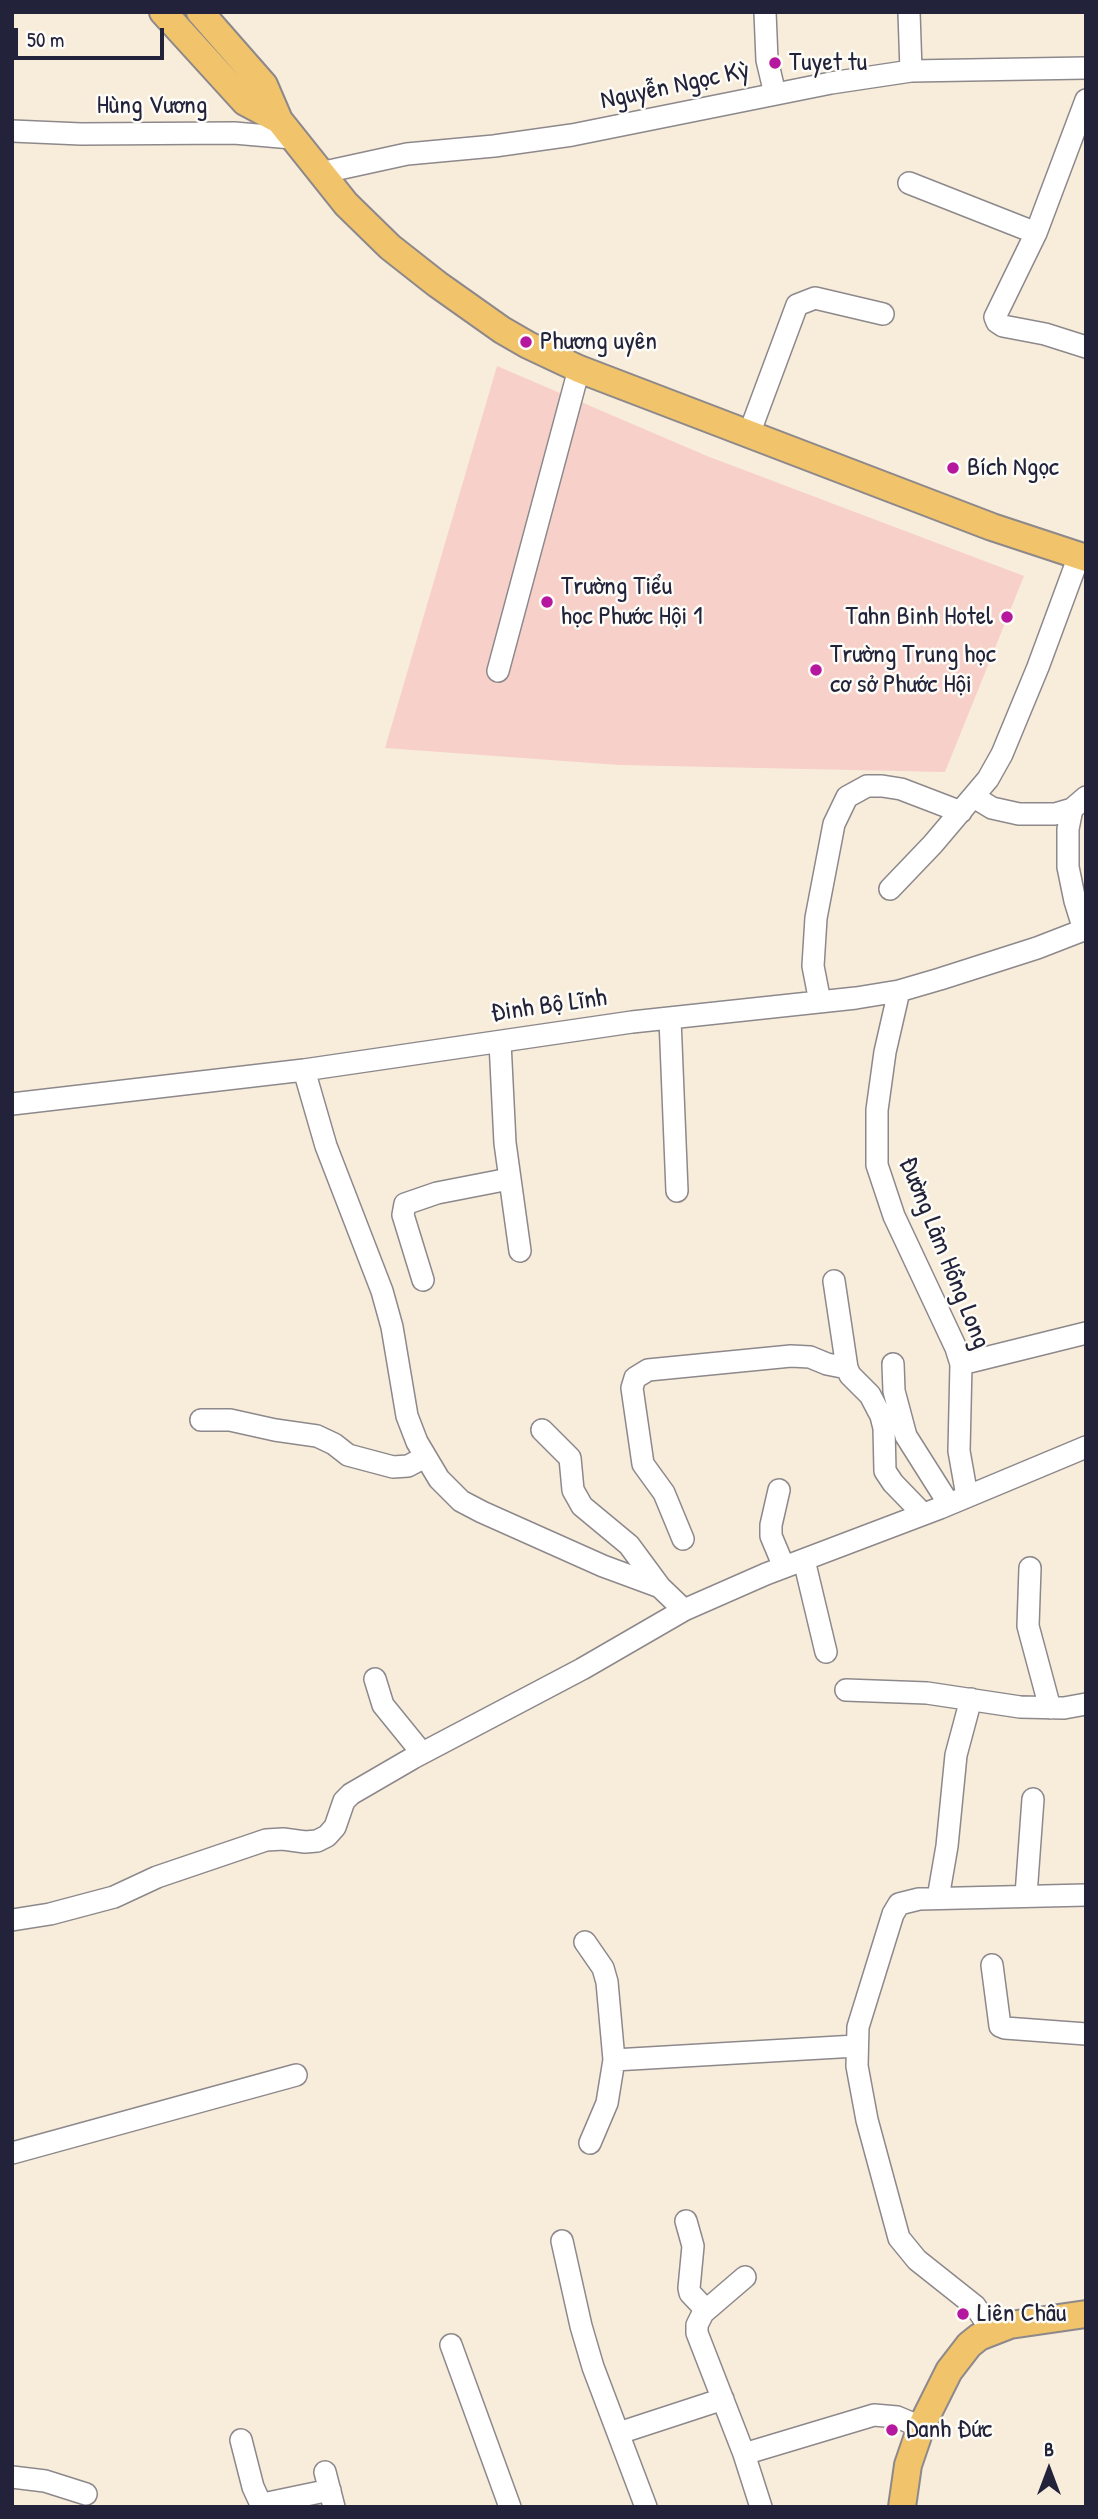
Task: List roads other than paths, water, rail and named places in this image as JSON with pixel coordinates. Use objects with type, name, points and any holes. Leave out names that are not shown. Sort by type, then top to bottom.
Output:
[{"type":"main road","points":[[163,12],[245,102],[285,129]]},
{"type":"main road","points":[[200,12],[264,85],[285,129],[346,204],[374,232],[437,284],[528,345],[579,369],[992,527],[1082,557]]},
{"type":"main road","points":[[902,2507],[912,2448],[959,2356],[979,2337],[992,2331],[1030,2321],[1086,2314]]},
{"type":"street","points":[[765,12],[765,44],[775,94]]},
{"type":"street","points":[[906,15],[911,71]]},
{"type":"street","name":"Nguyễn Ngọc Kỳ","points":[[320,173],[407,154],[495,146],[572,135],[775,94],[911,71],[1086,68]]},
{"type":"street","points":[[1086,100],[1080,138],[995,317],[997,323],[1003,326],[1045,334],[1086,347]]},
{"type":"street","name":"Hùng Vương","points":[[12,131],[234,134],[285,129]]},
{"type":"street","points":[[909,183],[1037,233]]},
{"type":"street","points":[[749,434],[797,305],[815,298],[883,314]]},
{"type":"street","points":[[498,671],[579,369]]},
{"type":"street","points":[[890,889],[968,804],[993,771],[1082,557]]},
{"type":"street","points":[[820,1002],[813,966],[816,918],[834,824],[847,797],[867,786],[882,786],[1019,814],[1055,814],[1079,803]]},
{"type":"street","points":[[1079,803],[1068,829],[1068,867],[1075,901],[1085,929]]},
{"type":"street","name":"Đinh Bộ Lĩnh","points":[[12,1104],[304,1070],[670,1018],[898,991],[1037,948],[1085,929]]},
{"type":"street","name":"Đường Lâm Hồng Long","points":[[898,991],[885,1052],[877,1110],[877,1165],[894,1216],[945,1321],[961,1364],[958,1500]]},
{"type":"street","points":[[670,1018],[677,1191]]},
{"type":"street","points":[[500,1042],[509,1179],[520,1251]]},
{"type":"street","points":[[304,1070],[326,1146],[382,1292],[392,1327],[407,1416],[425,1457],[449,1492],[461,1501],[603,1566],[660,1587]]},
{"type":"street","points":[[423,1280],[402,1215],[405,1204],[437,1192],[509,1179]]},
{"type":"street","points":[[834,1281],[847,1368],[870,1395],[881,1416],[884,1428],[885,1471],[888,1478],[923,1514]]},
{"type":"street","points":[[961,1364],[1086,1333]]},
{"type":"street","points":[[683,1539],[664,1493],[643,1464],[632,1388],[635,1378],[648,1370],[791,1356],[810,1357],[847,1368]]},
{"type":"street","points":[[893,1364],[894,1391],[906,1436],[958,1500]]},
{"type":"street","points":[[201,1420],[230,1420],[317,1436],[348,1455],[393,1468],[408,1466],[425,1457]]},
{"type":"street","points":[[542,1430],[570,1458],[576,1498],[637,1553],[660,1587],[684,1610]]},
{"type":"street","points":[[12,1920],[50,1914],[114,1897],[157,1877],[266,1840],[317,1841],[335,1828],[344,1801],[351,1794],[422,1753],[582,1669],[684,1610],[1086,1447]]},
{"type":"street","points":[[779,1490],[771,1536],[794,1564],[826,1652]]},
{"type":"street","points":[[1030,1568],[1028,1626],[1050,1708]]},
{"type":"street","points":[[375,1679],[383,1705],[422,1753]]},
{"type":"street","points":[[846,1690],[927,1693],[1020,1707],[1050,1708],[1086,1704]]},
{"type":"street","points":[[938,1898],[947,1846],[956,1755],[971,1699]]},
{"type":"street","points":[[1026,1895],[1032,1799]]},
{"type":"street","points":[[992,2331],[975,2306],[917,2260],[898,2238],[867,2120],[856,2046],[863,2007],[899,1904],[910,1899],[1086,1895]]},
{"type":"street","points":[[586,1942],[603,1968],[607,1982],[614,2060],[607,2103],[590,2143]]},
{"type":"street","points":[[992,1965],[1000,2026],[1086,2034]]},
{"type":"street","points":[[614,2060],[856,2046]]},
{"type":"street","points":[[12,2153],[296,2075]]},
{"type":"street","points":[[686,2221],[693,2246],[690,2293],[706,2310]]},
{"type":"street","points":[[562,2241],[590,2357],[646,2507]]},
{"type":"street","points":[[745,2277],[699,2318],[697,2333],[761,2507]]},
{"type":"street","points":[[452,2345],[510,2507]]},
{"type":"street","points":[[619,2432],[723,2399]]},
{"type":"street","points":[[744,2455],[874,2415],[897,2417],[921,2427]]},
{"type":"street","points":[[241,2440],[253,2487],[263,2504],[330,2490]]},
{"type":"street","points":[[12,2477],[45,2481],[86,2494]]},
{"type":"place","name":"Tuyet tu","points":[[775,63]]},
{"type":"place","name":"Phương uyên","points":[[526,342]]},
{"type":"place","name":"Bích Ngọc","points":[[953,468]]},
{"type":"place","name":"Trường Tiểu học Phước Hội 1","points":[[547,602]]},
{"type":"place","name":"Tahn Binh Hotel","points":[[1007,617]]},
{"type":"place","name":"Trường Trung học cơ sở Phước Hội","points":[[816,670]]},
{"type":"place","name":"Liên Châu","points":[[963,2314]]},
{"type":"place","name":"Danh Đức","points":[[892,2430]]}]
